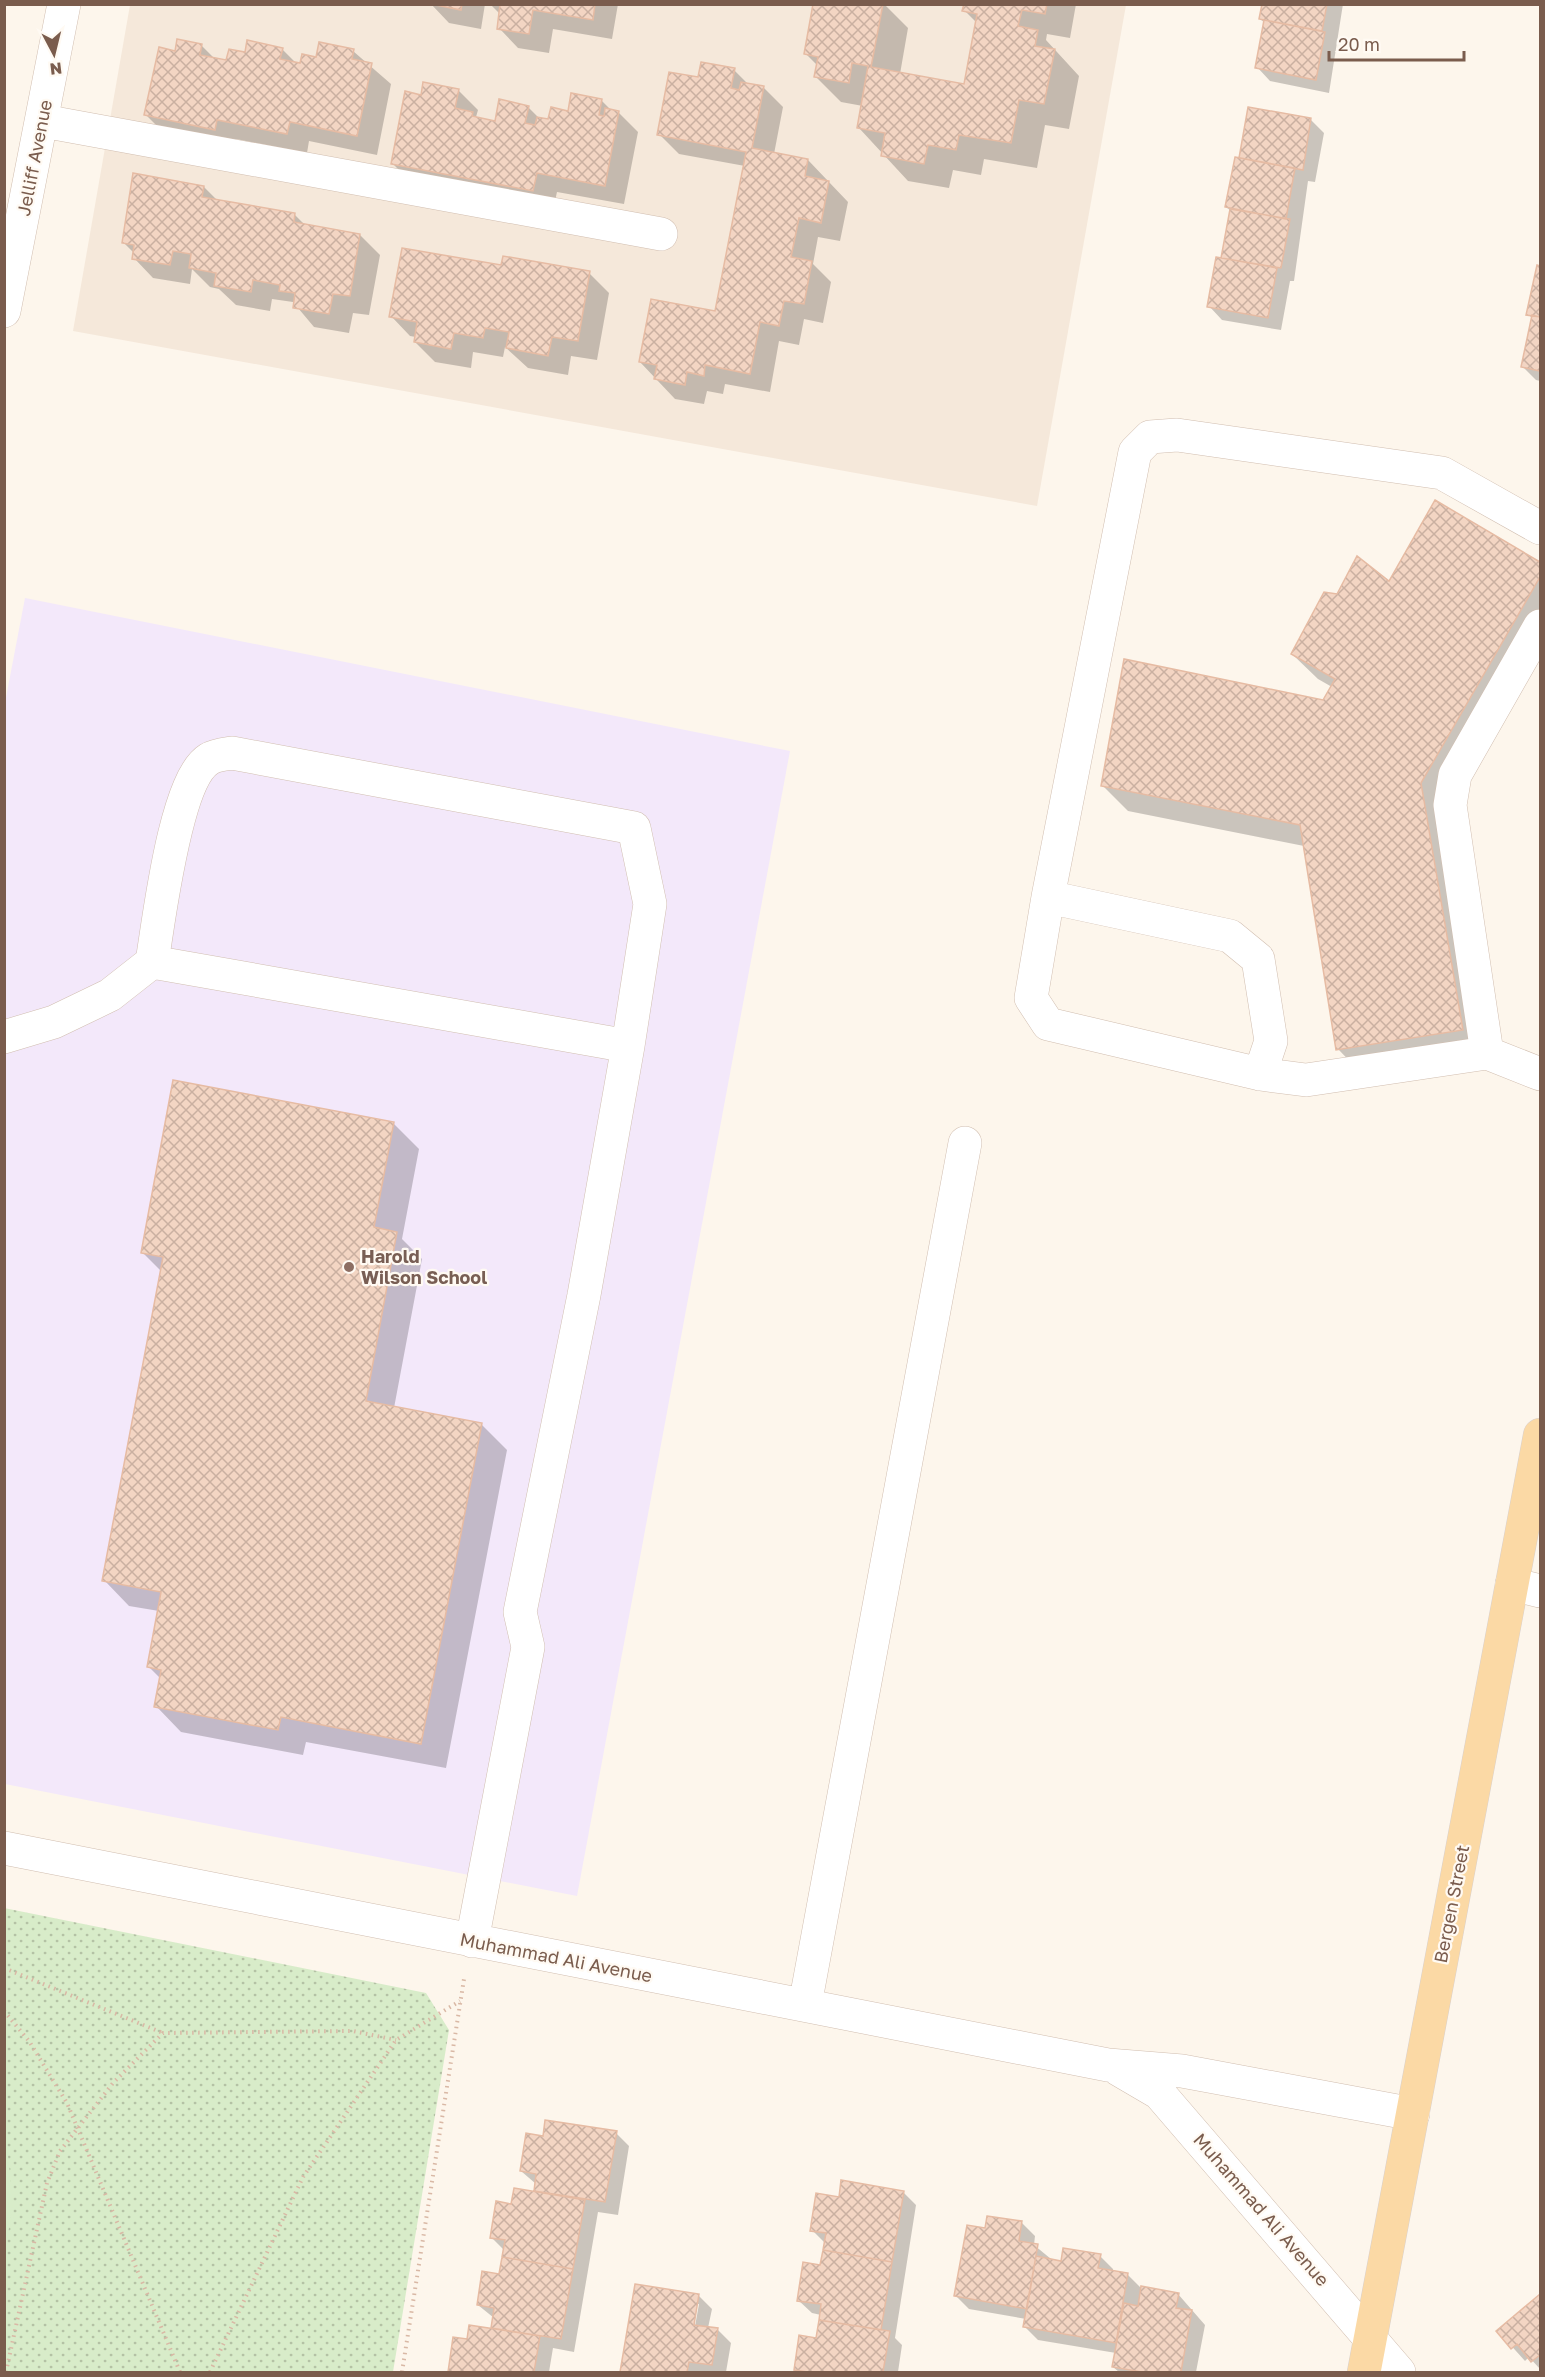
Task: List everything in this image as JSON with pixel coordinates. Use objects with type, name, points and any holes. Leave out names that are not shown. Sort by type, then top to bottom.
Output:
[{"type":"main road","name":"Bergen Street","points":[[1364,2373],[1413,2114],[1526,1587],[1540,1435]]},
{"type":"street","name":"Jelliff Avenue","points":[[4,311],[43,121],[64,4]]},
{"type":"street","points":[[43,121],[661,234]]},
{"type":"street","points":[[1540,528],[1442,473],[1177,435],[1150,436],[1135,452],[1048,897],[1031,998],[1048,1024],[1260,1074],[1305,1080],[1487,1053],[1540,1074]]},
{"type":"street","points":[[1487,1053],[1450,805],[1455,775],[1540,626]]},
{"type":"street","points":[[4,1037],[54,1022],[110,995],[152,962],[179,812],[190,783],[209,759],[232,753],[634,828],[650,903],[628,1046],[584,1295],[520,1612],[528,1647],[472,1941]]},
{"type":"street","points":[[1048,897],[1230,936],[1258,959],[1271,1041],[1260,1074]]},
{"type":"street","points":[[152,962],[628,1046]]},
{"type":"street","points":[[805,2005],[965,1143]]},
{"type":"street","name":"Muhammad Ali Avenue","points":[[4,1848],[1108,2065],[1182,2071],[1413,2114]]},
{"type":"street","name":"Muhammad Ali Avenue","points":[[1108,2065],[1132,2076],[1159,2093],[1370,2336],[1399,2373]]},
{"type":"path","points":[[402,2373],[460,2001],[472,1941]]},
{"type":"path","points":[[4,1968],[163,2033],[353,2031],[396,2040]]},
{"type":"path","points":[[210,2373],[303,2177],[396,2040],[460,2001]]},
{"type":"path","points":[[4,2011],[47,2067],[78,2126],[180,2373]]},
{"type":"path","points":[[6,2373],[47,2183],[60,2151],[112,2083],[163,2033]]},
{"type":"shaded area","points":[[130,5],[1126,5],[1037,506],[73,331]]},
{"type":"shaded area","name":"Harold Wilson School","points":[[25,598],[790,751],[577,1896],[5,1784],[4,708]]},
{"type":"green space","points":[[4,1908],[426,1993],[449,2030],[393,2372],[5,2372]]},
{"type":"green space","points":[[5,2125],[13,2205],[5,2251]]},
{"type":"building","points":[[431,4],[462,4],[461,10]]},
{"type":"building","points":[[500,4],[595,4],[593,20],[533,10],[529,34],[497,29]]},
{"type":"building","points":[[813,4],[883,4],[871,67],[964,84],[977,14],[962,11],[964,4],[1047,4],[1045,14],[1022,10],[1018,26],[1038,30],[1035,46],[1055,49],[1044,104],[1019,100],[1011,143],[959,135],[956,150],[928,145],[924,164],[881,156],[885,133],[857,128],[868,66],[852,63],[849,83],[814,77],[818,57],[804,54]]},
{"type":"building","points":[[1262,4],[1327,4],[1322,31],[1259,19]]},
{"type":"building","points":[[1264,20],[1325,32],[1316,80],[1255,68]]},
{"type":"building","points":[[177,39],[202,44],[200,55],[226,60],[229,49],[245,52],[247,40],[283,48],[280,59],[300,63],[302,54],[316,57],[319,42],[354,49],[352,59],[372,63],[357,136],[290,122],[287,134],[217,120],[215,130],[144,115],[159,47],[175,51]]},
{"type":"building","points":[[701,62],[735,68],[731,88],[739,90],[741,82],[764,86],[752,148],[808,159],[805,176],[829,181],[821,223],[799,218],[791,257],[812,261],[804,304],[784,301],[779,326],[760,322],[750,374],[705,365],[704,376],[687,372],[685,385],[654,379],[657,365],[639,362],[651,299],[715,311],[746,152],[657,135],[669,72],[698,77]]},
{"type":"building","points":[[423,82],[459,89],[455,108],[473,112],[472,116],[495,121],[499,99],[529,106],[525,123],[535,125],[537,117],[548,119],[551,107],[568,111],[571,93],[602,99],[599,115],[604,116],[605,108],[619,111],[605,186],[537,173],[533,191],[391,164],[405,91],[421,95]]},
{"type":"building","points":[[1248,107],[1311,118],[1303,170],[1239,158]]},
{"type":"building","points":[[1235,157],[1295,168],[1286,219],[1225,207]]},
{"type":"building","points":[[133,173],[204,186],[202,197],[295,213],[294,222],[360,234],[350,296],[333,294],[329,314],[293,308],[295,293],[279,291],[280,285],[253,280],[251,292],[214,286],[216,273],[189,268],[191,254],[173,251],[170,265],[132,259],[134,245],[122,243]]},
{"type":"building","points":[[1230,209],[1290,219],[1281,268],[1221,258]]},
{"type":"building","points":[[402,248],[501,265],[503,256],[590,271],[578,341],[552,337],[548,356],[506,348],[509,332],[485,328],[483,338],[454,333],[451,349],[414,342],[417,322],[389,317]]},
{"type":"building","points":[[1216,257],[1277,268],[1268,318],[1207,307]]},
{"type":"building","points":[[1537,265],[1540,266],[1540,317],[1526,315]]},
{"type":"building","points":[[1532,315],[1540,317],[1540,371],[1521,367]]},
{"type":"building","points":[[1435,500],[1540,562],[1540,577],[1421,783],[1463,1030],[1336,1050],[1300,825],[1101,786],[1124,659],[1323,700],[1335,679],[1291,654],[1324,592],[1337,594],[1357,556],[1389,581]]},
{"type":"building","points":[[173,1080],[394,1122],[374,1227],[397,1232],[366,1401],[482,1423],[421,1744],[281,1717],[278,1730],[154,1707],[161,1670],[147,1667],[161,1592],[102,1581],[163,1257],[141,1253]]},
{"type":"building","points":[[545,2120],[617,2131],[605,2202],[534,2191],[536,2174],[520,2171],[526,2133],[543,2136]]},
{"type":"building","points":[[841,2180],[904,2191],[892,2262],[823,2250],[826,2233],[810,2231],[816,2193],[839,2197]]},
{"type":"building","points":[[514,2188],[585,2200],[573,2269],[502,2257],[505,2240],[490,2238],[496,2201],[511,2204]]},
{"type":"building","points":[[987,2216],[1022,2221],[1019,2241],[1038,2244],[1027,2309],[954,2296],[967,2225],[985,2228]]},
{"type":"building","points":[[1063,2248],[1101,2254],[1098,2268],[1128,2273],[1116,2343],[1023,2327],[1036,2256],[1061,2261]]},
{"type":"building","points":[[823,2250],[892,2262],[881,2330],[819,2320],[821,2304],[797,2301],[803,2262],[820,2265]]},
{"type":"building","points":[[502,2257],[573,2269],[561,2339],[491,2328],[494,2308],[477,2305],[482,2271],[499,2274]]},
{"type":"building","points":[[635,2284],[699,2294],[694,2325],[718,2328],[712,2365],[689,2362],[687,2372],[620,2372]]},
{"type":"building","points":[[1141,2286],[1179,2293],[1176,2308],[1192,2310],[1181,2372],[1142,2372],[1112,2367],[1124,2303],[1138,2306]]},
{"type":"building","points":[[1540,2294],[1540,2355],[1531,2362],[1517,2344],[1511,2349],[1496,2331]]},
{"type":"building","points":[[819,2320],[890,2331],[883,2372],[794,2370],[799,2335],[816,2338]]},
{"type":"building","points":[[469,2325],[540,2336],[534,2372],[448,2372],[453,2337],[467,2339]]},
{"type":"place","name":"Harold Wilson School","points":[[349,1267]]}]
